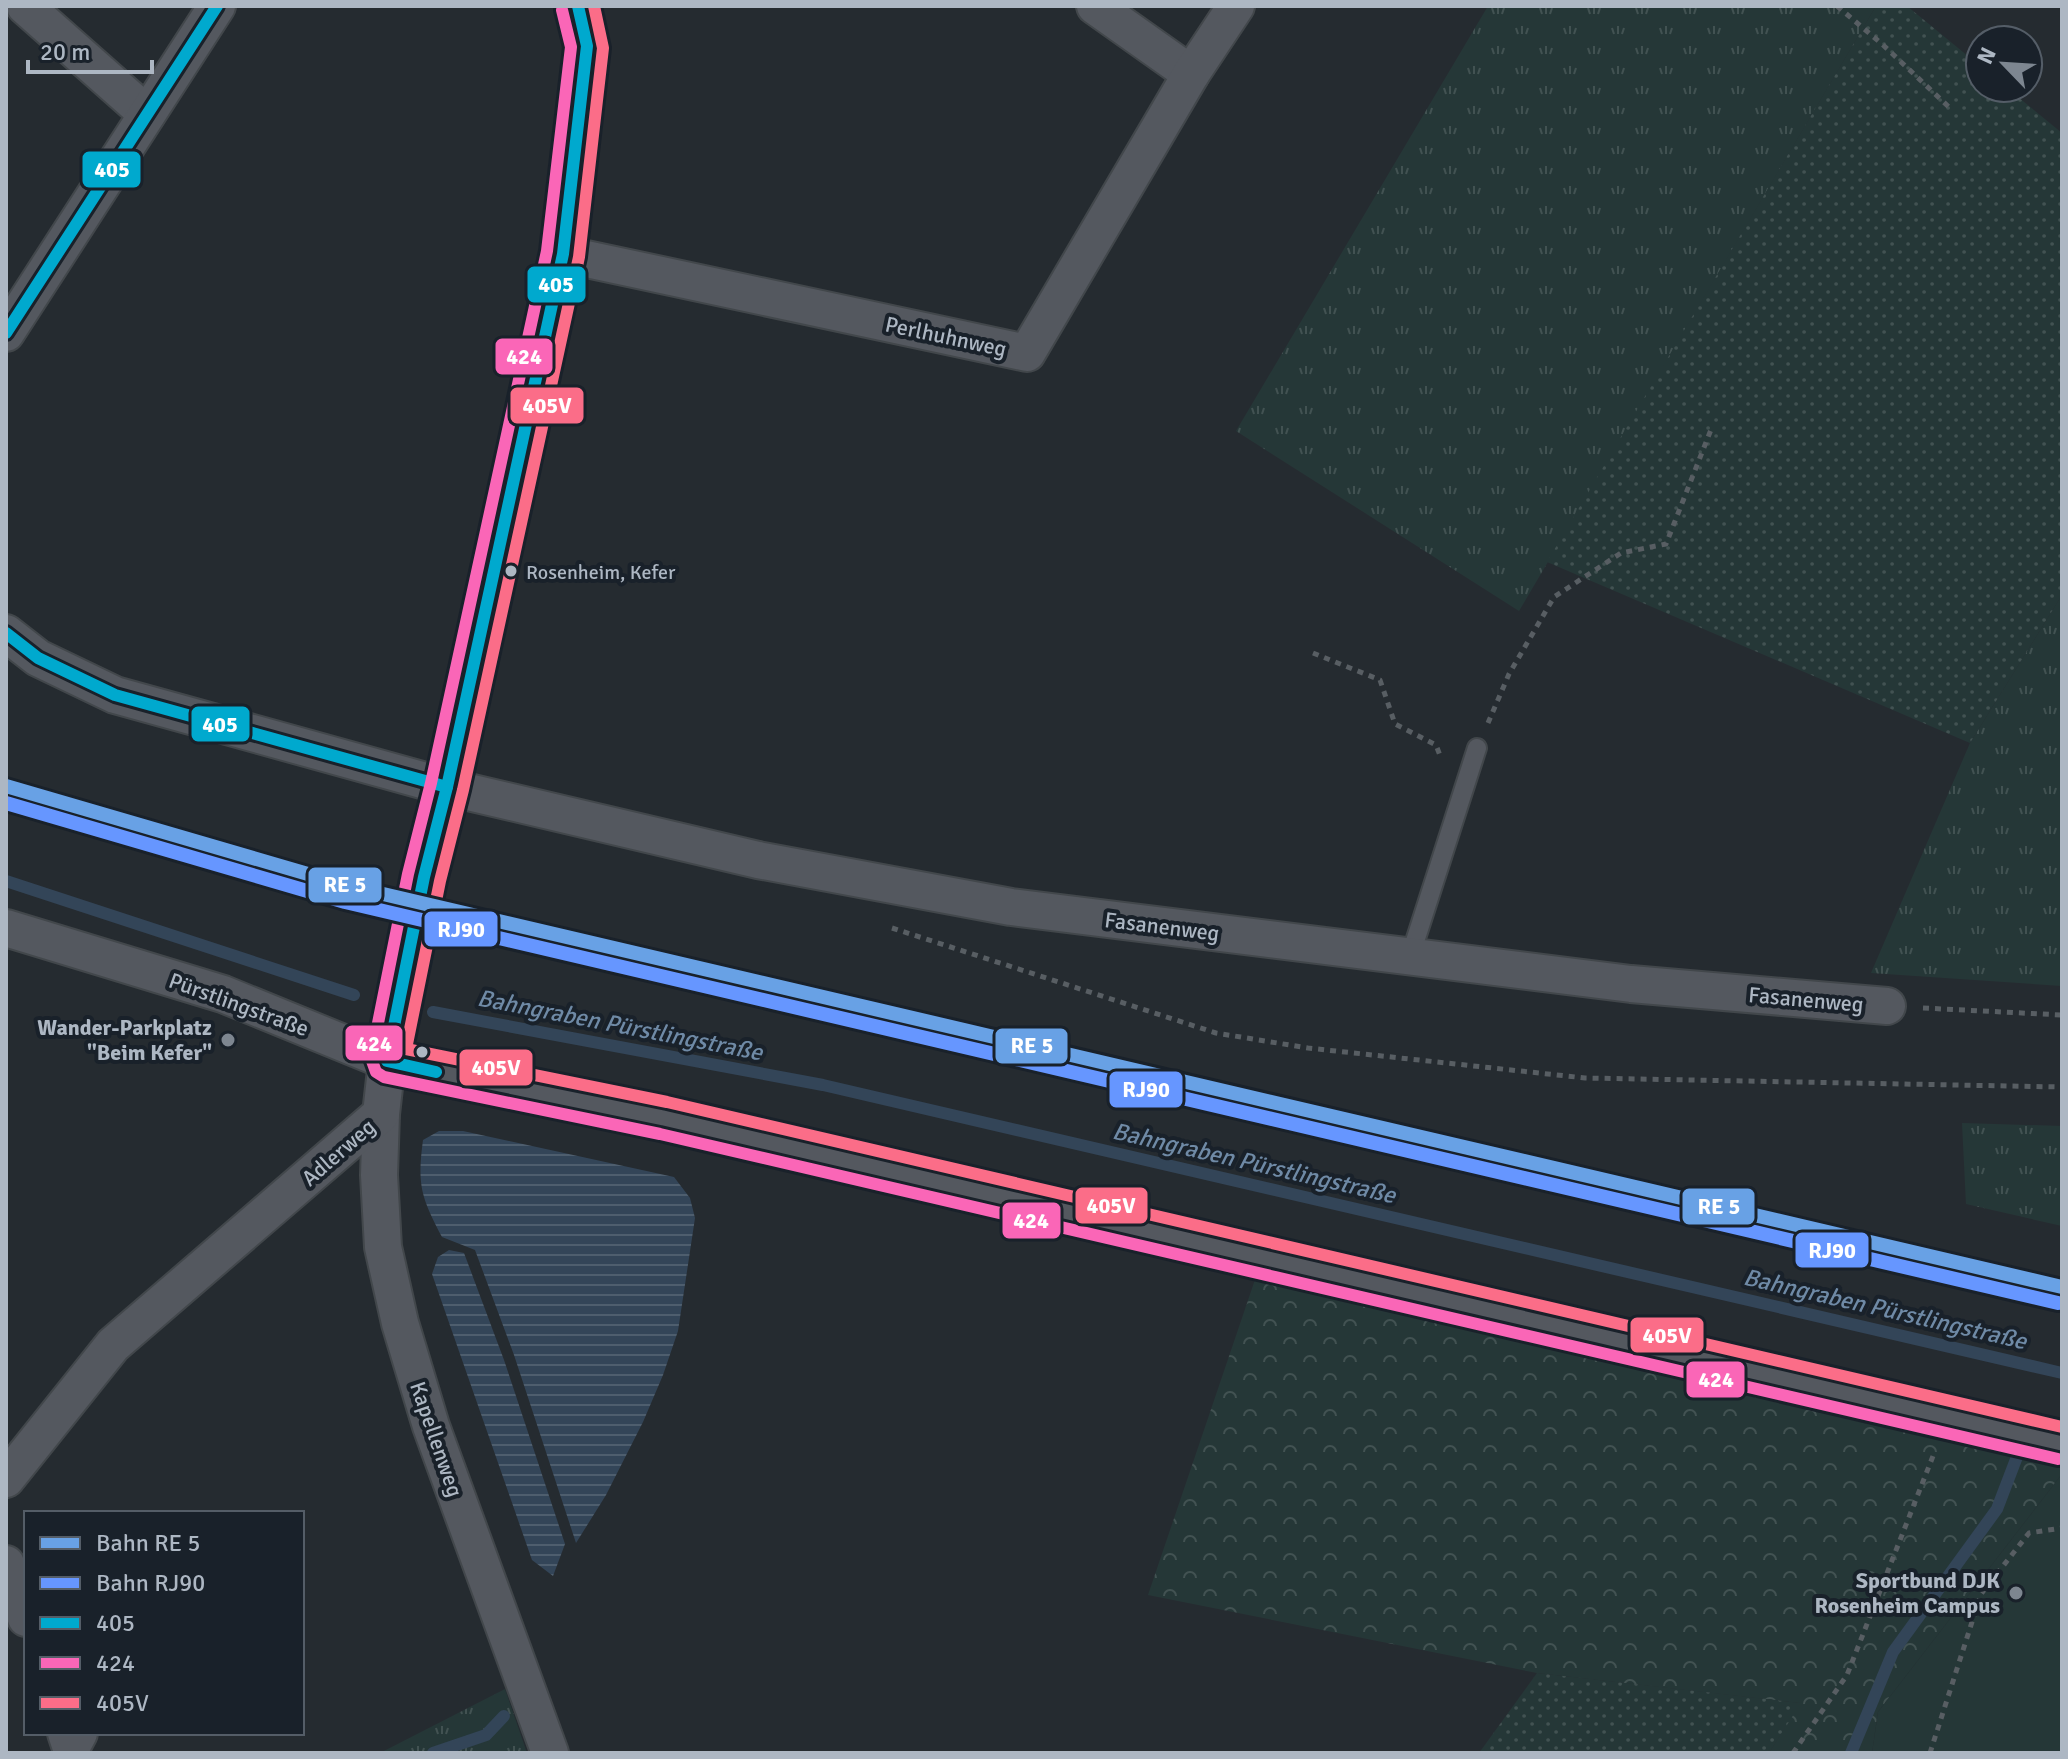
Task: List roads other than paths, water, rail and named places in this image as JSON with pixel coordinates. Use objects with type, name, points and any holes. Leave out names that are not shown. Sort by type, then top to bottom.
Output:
[{"type":"street","points":[[25,6],[147,114]]},
{"type":"street","points":[[6,333],[217,6]]},
{"type":"street","name":"Adlerweg","points":[[6,1479],[113,1345],[381,1114],[387,1061],[424,877],[447,787],[563,254],[587,46],[578,6]]},
{"type":"street","points":[[1095,6],[1191,74]]},
{"type":"street","name":"Perlhuhnweg","points":[[563,254],[1027,353],[1191,74],[1236,6]]},
{"type":"street","name":"Fasanenweg","points":[[6,633],[38,658],[115,695],[447,787],[758,860],[1011,907],[1631,984],[1887,1006]]},
{"type":"street","name":"Pürstlingstraße","points":[[6,928],[223,994],[387,1061],[663,1118],[2062,1443]]},
{"type":"street","name":"Kapellenweg","points":[[381,1114],[379,1175],[383,1247],[400,1323],[431,1426],[550,1753]]},
{"type":"street","points":[[13,1569],[24,1610]]},
{"type":"street","points":[[67,1735],[71,1748],[78,1735]]},
{"type":"lane","points":[[1410,957],[1477,748]]},
{"type":"water","points":[[439,1131],[463,1131],[674,1177],[690,1198],[695,1218],[678,1331],[643,1422],[606,1495],[576,1543],[514,1355],[475,1250],[442,1237],[425,1201],[420,1169],[423,1140]]},
{"type":"water","points":[[449,1250],[464,1253],[504,1360],[565,1544],[553,1576],[532,1560],[432,1274],[438,1257]]},
{"type":"waterway","name":"Bahngraben Pürstlingstraße","points":[[6,881],[354,995]]},
{"type":"waterway","name":"Bahngraben Pürstlingstraße","points":[[433,1012],[823,1085],[2062,1373]]},
{"type":"waterway","points":[[1851,1753],[1893,1652],[1997,1509],[2023,1441]]},
{"type":"waterway","points":[[433,1753],[486,1735],[504,1716]]},
{"type":"rail line","name":"RJ90","points":[[6,803],[345,902],[2058,1303]]},
{"type":"place","name":"Rosenheim, Kefer","points":[[511,571]]},
{"type":"place","name":"Wander-Parkplatz \"Beim Kefer\"","points":[[228,1040]]},
{"type":"place","name":"Sportbund DJK Rosenheim Campus","points":[[2016,1593]]}]
